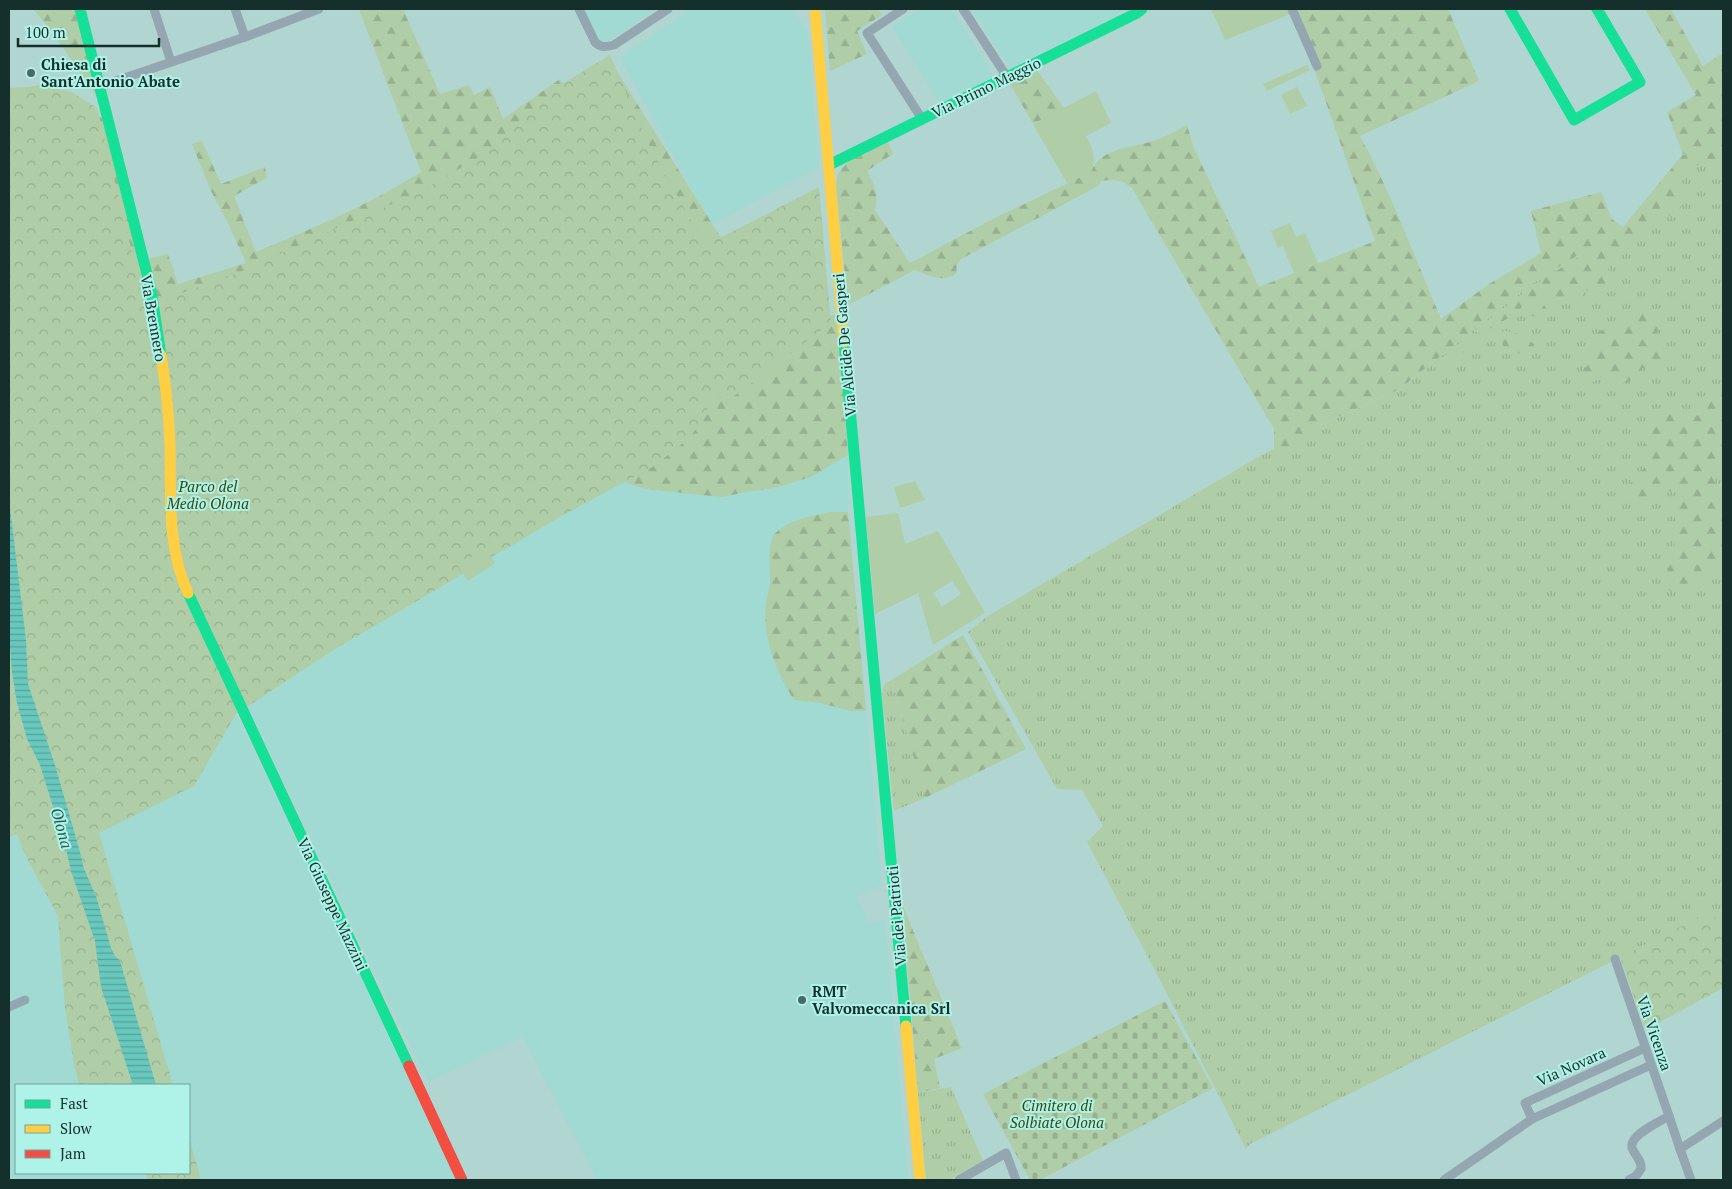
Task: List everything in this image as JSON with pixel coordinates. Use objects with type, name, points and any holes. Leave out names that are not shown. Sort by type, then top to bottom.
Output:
[{"type":"street","name":"Via Brennero","points":[[80,9],[151,290],[159,335],[169,423],[174,554],[182,580],[205,628]]},
{"type":"street","points":[[154,9],[171,62]]},
{"type":"street","points":[[235,9],[245,37]]},
{"type":"street","points":[[101,86],[245,37],[319,9]]},
{"type":"street","points":[[579,9],[595,42],[604,47],[614,45],[668,9]]},
{"type":"street","name":"Via Alcide De Gasperi","points":[[815,9],[874,681]]},
{"type":"street","points":[[903,9],[867,33],[922,119]]},
{"type":"street","points":[[963,9],[1007,77]]},
{"type":"street","name":"Via Primo Maggio","points":[[829,164],[1142,9]]},
{"type":"street","points":[[1292,9],[1317,66]]},
{"type":"street","points":[[1510,9],[1574,120],[1640,82],[1597,9]]},
{"type":"street","name":"Via Giuseppe Mazzini","points":[[205,628],[462,1180]]},
{"type":"street","name":"Via dei Patrioti","points":[[874,681],[920,1180]]},
{"type":"street","name":"Via Vicenza","points":[[1614,959],[1691,1180]]},
{"type":"street","points":[[9,1007],[25,1000]]},
{"type":"street","name":"Via Novara","points":[[1532,1119],[1525,1102],[1645,1048]]},
{"type":"street","points":[[1444,1180],[1532,1119],[1651,1065]]},
{"type":"street","points":[[1629,1180],[1636,1176],[1641,1169],[1640,1161],[1632,1146],[1634,1138],[1669,1116]]},
{"type":"street","points":[[1680,1149],[1723,1122]]},
{"type":"street","points":[[959,1180],[1006,1154],[1016,1180]]},
{"type":"shaded area","points":[[584,9],[657,9],[606,41],[598,38]]},
{"type":"shaded area","points":[[691,9],[792,9],[808,32],[819,167],[711,225],[620,57]]},
{"type":"shaded area","points":[[920,9],[952,9],[994,77],[940,103],[892,27]]},
{"type":"shaded area","points":[[972,9],[1130,9],[1010,68]]},
{"type":"shaded area","points":[[838,312],[848,455],[848,512],[882,885],[856,897],[869,922],[885,920],[907,1180],[597,1180],[523,1037],[428,1082],[209,625],[319,644]]},
{"type":"shaded area","points":[[174,585],[457,1180],[198,1180],[190,1152],[190,1084],[170,1084],[46,686]]},
{"type":"shaded area","points":[[16,833],[23,851],[58,916],[63,979],[74,1064],[79,1084],[15,1084],[15,1174],[145,1174],[149,1180],[9,1180],[9,837]]},
{"type":"green space","points":[[33,9],[80,9],[107,112],[51,30]]},
{"type":"green space","points":[[359,9],[403,9],[440,94],[469,85],[474,95],[490,87],[503,119],[560,79],[563,84],[596,63],[613,65],[786,342],[838,312],[848,455],[811,477],[775,488],[722,497],[645,489],[608,476],[460,189],[159,335],[9,102],[13,90],[49,83],[108,122],[144,260],[168,254],[178,284],[246,263],[211,191],[192,144],[202,141],[221,184],[265,167],[267,178],[234,196],[256,252],[320,225],[421,172]]},
{"type":"green space","points":[[825,9],[878,9],[882,15],[857,31],[867,54],[830,71]]},
{"type":"green space","points":[[1211,9],[1289,9],[1291,14],[1225,40]]},
{"type":"green space","points":[[1293,9],[1448,9],[1479,81],[1360,136],[1393,204],[1441,319],[1489,284],[1541,253],[1531,211],[1601,192],[1612,219],[1623,227],[1530,285],[1398,390],[1320,425],[1317,432],[1283,450],[1277,451],[1274,448],[1274,429],[1132,188],[1121,182],[1114,180],[1102,181],[1098,186],[961,259],[957,265],[956,274],[950,277],[936,278],[915,270],[848,305],[836,186],[838,174],[849,160],[887,140],[893,154],[867,171],[875,190],[875,210],[910,263],[993,219],[1091,172],[1102,157],[1120,149],[1159,139],[1187,125],[1194,148],[1259,287],[1375,241]]},
{"type":"green space","points":[[1645,9],[1671,9],[1703,66],[1723,53],[1723,150],[1683,154],[1667,112],[1696,95]]},
{"type":"green space","name":"Parco del Medio Olona","points":[[610,55],[651,149],[702,240],[724,236],[819,187],[831,323],[730,399],[713,396],[702,421],[690,437],[656,465],[565,514],[332,651],[236,714],[194,786],[99,833],[173,1084],[79,1084],[65,1008],[58,916],[23,851],[17,834],[9,837],[9,88],[46,86],[71,92],[97,108],[145,306],[238,273],[418,193],[479,157],[564,84]]},
{"type":"green space","points":[[1307,65],[1310,70],[1267,91],[1263,84]]},
{"type":"green space","points":[[1036,69],[1064,108],[1033,124],[1009,82]]},
{"type":"green space","points":[[1297,87],[1307,106],[1290,114],[1281,95]]},
{"type":"green space","points":[[1096,91],[1111,123],[1086,136],[1094,157],[1091,172],[1067,183],[1033,124]]},
{"type":"green space","points":[[1723,150],[1723,934],[1712,911],[1250,1144],[1246,1149],[1087,842],[1103,826],[1082,790],[1057,789],[968,632],[988,616],[1258,457],[1299,435],[1398,390],[1530,285],[1623,227],[1683,154]]},
{"type":"green space","points":[[1723,152],[1723,161],[1694,166],[1681,173],[1677,178],[1676,184],[1681,208],[1613,252],[1607,265],[1609,278],[1605,284],[1584,292],[1581,298],[1576,300],[1553,299],[1540,294],[1537,295],[1535,298],[1545,306],[1547,312],[1544,317],[1532,316],[1523,305],[1517,313],[1484,332],[1474,331],[1531,287],[1623,229],[1683,155]]},
{"type":"green space","points":[[1290,223],[1296,237],[1305,233],[1318,264],[1294,273],[1283,246],[1278,248],[1271,231]]},
{"type":"green space","points":[[1639,312],[1648,316],[1657,316],[1661,327],[1656,335],[1666,349],[1666,354],[1661,360],[1642,369],[1627,383],[1620,384],[1612,377],[1605,375],[1583,386],[1584,370],[1591,360],[1596,334]]},
{"type":"green space","points":[[1503,331],[1524,337],[1534,344],[1534,348],[1517,354],[1509,353],[1502,344],[1501,334]]},
{"type":"green space","points":[[1468,336],[1464,352],[1458,357],[1436,363]]},
{"type":"green space","points":[[1715,391],[1723,391],[1723,468],[1716,472],[1715,483],[1723,499],[1723,563],[1707,572],[1695,587],[1679,591],[1665,590],[1662,580],[1675,554],[1675,513],[1680,504],[1678,493],[1672,491],[1661,492],[1632,501],[1630,498],[1630,484],[1644,468],[1648,459],[1642,433],[1661,422],[1669,414],[1702,415],[1706,412],[1709,405],[1710,394]]},
{"type":"green space","points":[[915,481],[925,500],[900,508],[894,487]]},
{"type":"green space","points":[[830,512],[848,512],[866,711],[851,711],[820,703],[794,700],[781,677],[768,641],[765,615],[770,584],[769,552],[774,535],[792,522]]},
{"type":"green space","points":[[898,513],[905,544],[938,531],[985,613],[933,645],[918,593],[875,614],[866,517]],"holes":[[[952,581],[961,594],[942,607],[933,593]]]},
{"type":"green space","points":[[485,548],[495,563],[468,581],[458,566]]},
{"type":"green space","points":[[963,635],[1026,749],[925,798],[892,680]]},
{"type":"green space","points":[[892,680],[925,798],[894,811],[882,695],[884,685]]},
{"type":"green space","points":[[902,904],[962,1048],[934,1059],[940,1088],[918,1093]]},
{"type":"green space","points":[[1712,911],[1723,934],[1723,988],[1645,1030],[1620,957]]},
{"type":"green space","name":"Cimitero di Solbiate Olona","points":[[1165,1001],[1213,1088],[1040,1180],[1030,1180],[983,1094]]},
{"type":"green space","points":[[951,1087],[983,1161],[949,1180],[926,1180],[918,1093]]},
{"type":"green space","points":[[190,1141],[201,1180],[149,1180],[145,1174],[190,1174]]},
{"type":"water","name":"Olona","points":[[9,499],[26,640],[28,684],[55,765],[84,869],[96,896],[111,948],[120,961],[156,1084],[133,1084],[101,987],[95,941],[71,871],[65,845],[40,765],[27,739],[17,703],[9,633]]},
{"type":"traffic: fast","points":[[80,9],[151,290],[161,355]]},
{"type":"traffic: fast","points":[[829,165],[1142,9]]},
{"type":"traffic: fast","points":[[1510,9],[1574,120],[1640,82],[1597,9]]},
{"type":"traffic: fast","points":[[844,342],[906,1026]]},
{"type":"traffic: fast","points":[[188,593],[409,1066]]},
{"type":"traffic: slow","points":[[815,9],[844,342]]},
{"type":"traffic: slow","points":[[161,355],[169,423],[173,540],[181,576],[188,593]]},
{"type":"traffic: slow","points":[[906,1026],[920,1180]]},
{"type":"traffic: jam","points":[[409,1066],[462,1180]]},
{"type":"place","name":"Chiesa di Sant'Antonio Abate","points":[[31,73]]},
{"type":"place","name":"RMT Valvomeccanica Srl","points":[[802,1000]]}]
